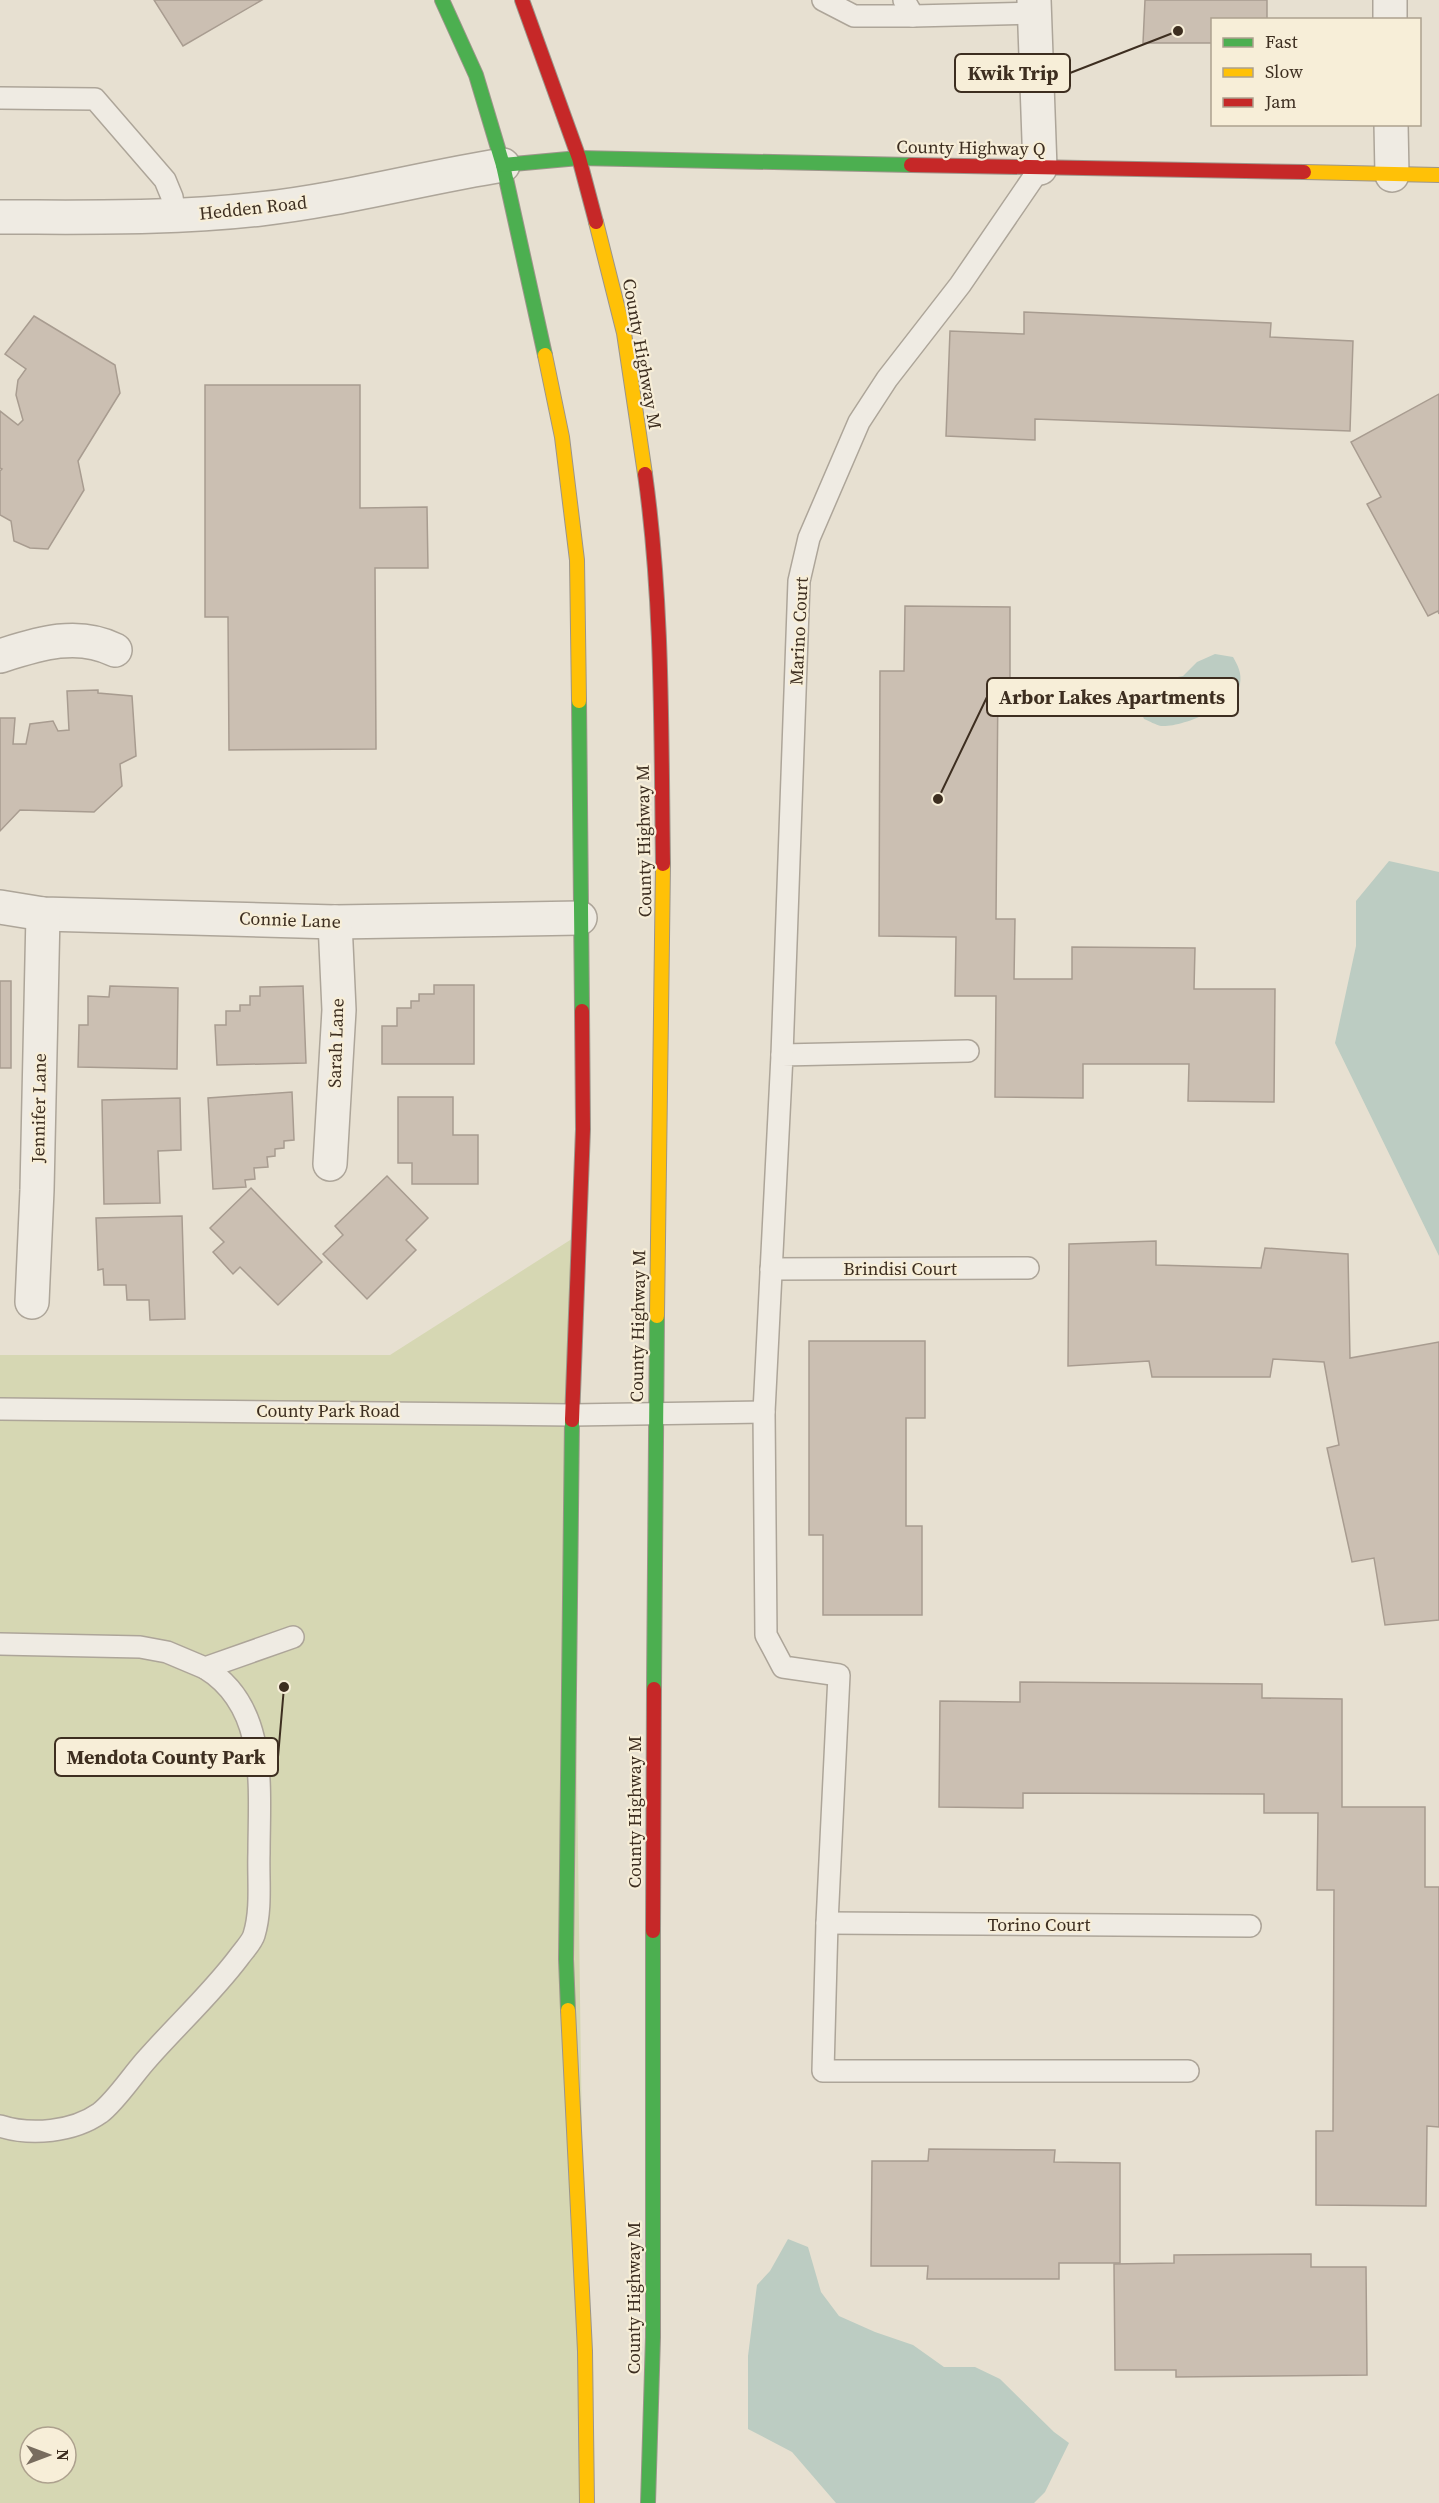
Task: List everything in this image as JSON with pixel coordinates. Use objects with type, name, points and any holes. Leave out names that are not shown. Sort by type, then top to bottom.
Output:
[{"type":"main road","points":[[442,0],[477,75],[503,165],[550,371],[574,525],[579,611],[583,1129],[572,1415],[566,1959],[585,2351],[587,2503]]},
{"type":"main road","name":"County Highway M","points":[[522,0],[579,158],[624,333],[648,496],[654,563],[660,694],[663,897],[655,1412],[653,2337],[648,2503]]},
{"type":"main road","name":"County Highway Q","points":[[503,165],[579,158],[1439,175]]},
{"type":"street","points":[[1390,0],[1390,18]]},
{"type":"street","points":[[1034,7],[1040,168]]},
{"type":"street","points":[[1391,126],[1392,175]]},
{"type":"street","name":"Hedden Road","points":[[0,217],[175,216],[296,204],[503,165]]},
{"type":"street","points":[[0,656],[62,639],[99,642],[115,650]]},
{"type":"street","name":"Connie Lane","points":[[0,907],[43,914],[335,922],[580,918]]},
{"type":"street","name":"Jennifer Lane","points":[[32,1302],[37,1190],[43,914]]},
{"type":"street","name":"Sarah Lane","points":[[330,1164],[339,1010],[335,922]]},
{"type":"lane","points":[[823,0],[854,16],[908,8],[1034,7]]},
{"type":"lane","points":[[0,98],[95,99],[165,180],[172,197],[175,216]]},
{"type":"lane","name":"Marino Court","points":[[827,1923],[839,1675],[783,1667],[766,1635],[764,1412],[782,1055],[799,581],[809,538],[859,422],[887,379],[960,285],[1040,168]]},
{"type":"lane","points":[[782,1055],[968,1051]]},
{"type":"lane","name":"Brindisi Court","points":[[771,1269],[1028,1268]]},
{"type":"lane","name":"County Park Road","points":[[0,1409],[572,1415],[764,1412]]},
{"type":"lane","points":[[205,1668],[293,1637]]},
{"type":"lane","points":[[0,1644],[140,1647],[167,1652],[205,1668],[222,1678],[241,1705],[252,1732],[259,1766],[258,1911],[254,1937],[225,1976],[148,2057],[101,2112],[79,2124],[57,2130],[31,2132],[0,2126]]},
{"type":"lane","points":[[827,1923],[823,2071],[1188,2071]]},
{"type":"lane","name":"Torino Court","points":[[827,1923],[1250,1926]]},
{"type":"green space","points":[[578,1235],[572,1415],[587,2503],[0,2503],[0,1355],[390,1355]]},
{"type":"shaded area","points":[[1215,654],[1233,657],[1239,670],[1240,684],[1237,692],[1229,700],[1207,714],[1170,726],[1161,726],[1144,719],[1139,707],[1151,682],[1183,676],[1197,662]]},
{"type":"shaded area","points":[[1389,861],[1439,872],[1439,1256],[1335,1043],[1356,946],[1356,901]]},
{"type":"shaded area","points":[[788,2239],[808,2247],[821,2292],[839,2316],[913,2345],[944,2367],[975,2367],[1000,2379],[1054,2432],[1069,2443],[1045,2492],[1034,2503],[836,2503],[792,2452],[748,2429],[748,2356],[757,2285],[770,2271]]},
{"type":"building","points":[[154,0],[262,0],[183,46]]},
{"type":"building","points":[[1145,0],[1267,0],[1267,18],[1211,18],[1211,43],[1143,43]]},
{"type":"building","points":[[1024,312],[1271,323],[1270,337],[1353,341],[1350,431],[1035,419],[1035,440],[946,436],[950,331],[1024,334]]},
{"type":"building","points":[[34,316],[115,365],[120,393],[78,461],[84,490],[48,549],[30,548],[14,541],[11,521],[0,515],[0,471],[2,469],[0,468],[0,411],[18,425],[23,420],[16,395],[18,380],[26,369],[5,354]]},
{"type":"building","points":[[205,385],[360,385],[360,508],[427,507],[428,568],[375,568],[376,749],[229,750],[228,617],[205,617]]},
{"type":"building","points":[[1439,394],[1439,614],[1438,611],[1428,616],[1367,504],[1381,497],[1351,442]]},
{"type":"building","points":[[905,606],[1010,607],[1010,679],[998,679],[996,919],[1015,919],[1014,979],[1072,979],[1072,947],[1195,948],[1194,989],[1275,989],[1274,1102],[1188,1101],[1189,1064],[1083,1064],[1083,1098],[995,1097],[996,996],[955,996],[956,937],[879,936],[880,671],[904,671]]},
{"type":"building","points":[[98,690],[98,693],[132,696],[136,756],[120,764],[122,786],[94,812],[20,810],[0,831],[0,718],[15,718],[13,744],[26,744],[30,724],[53,721],[58,731],[69,730],[67,691]]},
{"type":"building","points":[[0,981],[11,981],[11,1068],[0,1068]]},
{"type":"building","points":[[434,985],[474,985],[474,1064],[382,1064],[382,1026],[397,1026],[397,1008],[411,1008],[411,1001],[419,1001],[419,994],[434,994]]},
{"type":"building","points":[[110,986],[178,988],[177,1069],[78,1067],[79,1025],[88,1025],[88,996],[109,997]]},
{"type":"building","points":[[303,986],[306,1063],[217,1065],[215,1025],[226,1025],[226,1011],[240,1011],[240,1005],[250,1005],[250,996],[260,996],[260,987]]},
{"type":"building","points":[[292,1092],[294,1140],[284,1141],[284,1148],[275,1149],[275,1156],[267,1157],[268,1167],[254,1168],[255,1179],[245,1180],[246,1187],[213,1189],[208,1098]]},
{"type":"building","points":[[398,1097],[453,1097],[453,1135],[478,1135],[478,1184],[412,1184],[412,1163],[398,1163]]},
{"type":"building","points":[[180,1098],[181,1150],[158,1151],[160,1203],[104,1204],[102,1100]]},
{"type":"building","points":[[387,1176],[428,1218],[406,1240],[416,1250],[367,1299],[323,1254],[343,1235],[335,1226]]},
{"type":"building","points":[[251,1188],[322,1262],[278,1305],[240,1267],[233,1274],[213,1252],[224,1242],[210,1228]]},
{"type":"building","points":[[182,1216],[185,1319],[150,1320],[149,1300],[127,1300],[126,1285],[104,1285],[103,1269],[98,1270],[96,1218]]},
{"type":"building","points":[[1156,1241],[1156,1265],[1261,1268],[1265,1248],[1348,1254],[1350,1358],[1439,1342],[1439,1620],[1385,1625],[1374,1558],[1352,1562],[1327,1448],[1339,1445],[1324,1362],[1273,1359],[1270,1377],[1152,1377],[1149,1361],[1068,1366],[1069,1244]]},
{"type":"building","points":[[809,1341],[925,1341],[925,1418],[906,1418],[906,1526],[922,1526],[922,1615],[823,1615],[823,1535],[809,1535]]},
{"type":"building","points":[[1020,1682],[1262,1684],[1262,1698],[1342,1699],[1342,1807],[1425,1807],[1425,1887],[1439,1887],[1439,2127],[1427,2126],[1426,2206],[1316,2205],[1316,2131],[1333,2131],[1334,1890],[1317,1890],[1318,1813],[1264,1813],[1264,1794],[1023,1793],[1023,1808],[939,1807],[940,1701],[1020,1702]]},
{"type":"building","points":[[929,2149],[1055,2150],[1054,2162],[1120,2163],[1120,2263],[1059,2263],[1059,2279],[927,2279],[928,2266],[871,2266],[872,2161],[928,2161]]},
{"type":"building","points":[[1311,2254],[1311,2267],[1366,2267],[1367,2375],[1176,2377],[1176,2370],[1115,2370],[1114,2264],[1174,2263],[1174,2255]]},
{"type":"traffic: fast","points":[[442,0],[476,75],[503,165],[545,355]]},
{"type":"traffic: fast","points":[[503,165],[579,158],[911,165]]},
{"type":"traffic: fast","points":[[579,701],[582,1011]]},
{"type":"traffic: fast","points":[[654,1689],[657,1316]]},
{"type":"traffic: fast","points":[[568,2010],[566,1959],[572,1420]]},
{"type":"traffic: fast","points":[[648,2503],[653,2337],[653,1931]]},
{"type":"traffic: slow","points":[[1304,172],[1439,175]]},
{"type":"traffic: slow","points":[[596,222],[624,333],[645,474]]},
{"type":"traffic: slow","points":[[545,355],[562,437],[577,560],[579,701]]},
{"type":"traffic: slow","points":[[657,1316],[663,864]]},
{"type":"traffic: slow","points":[[568,2010],[585,2351],[587,2503]]},
{"type":"traffic: jam","points":[[522,0],[579,158],[596,222]]},
{"type":"traffic: jam","points":[[911,165],[1304,172]]},
{"type":"traffic: jam","points":[[645,474],[658,620],[663,864]]},
{"type":"traffic: jam","points":[[572,1420],[583,1129],[582,1011]]},
{"type":"traffic: jam","points":[[653,1931],[654,1689]]},
{"type":"place","name":"Kwik Trip","points":[[1178,31]]},
{"type":"place","name":"Arbor Lakes Apartments","points":[[938,799]]},
{"type":"place","name":"Mendota County Park","points":[[284,1687]]}]
